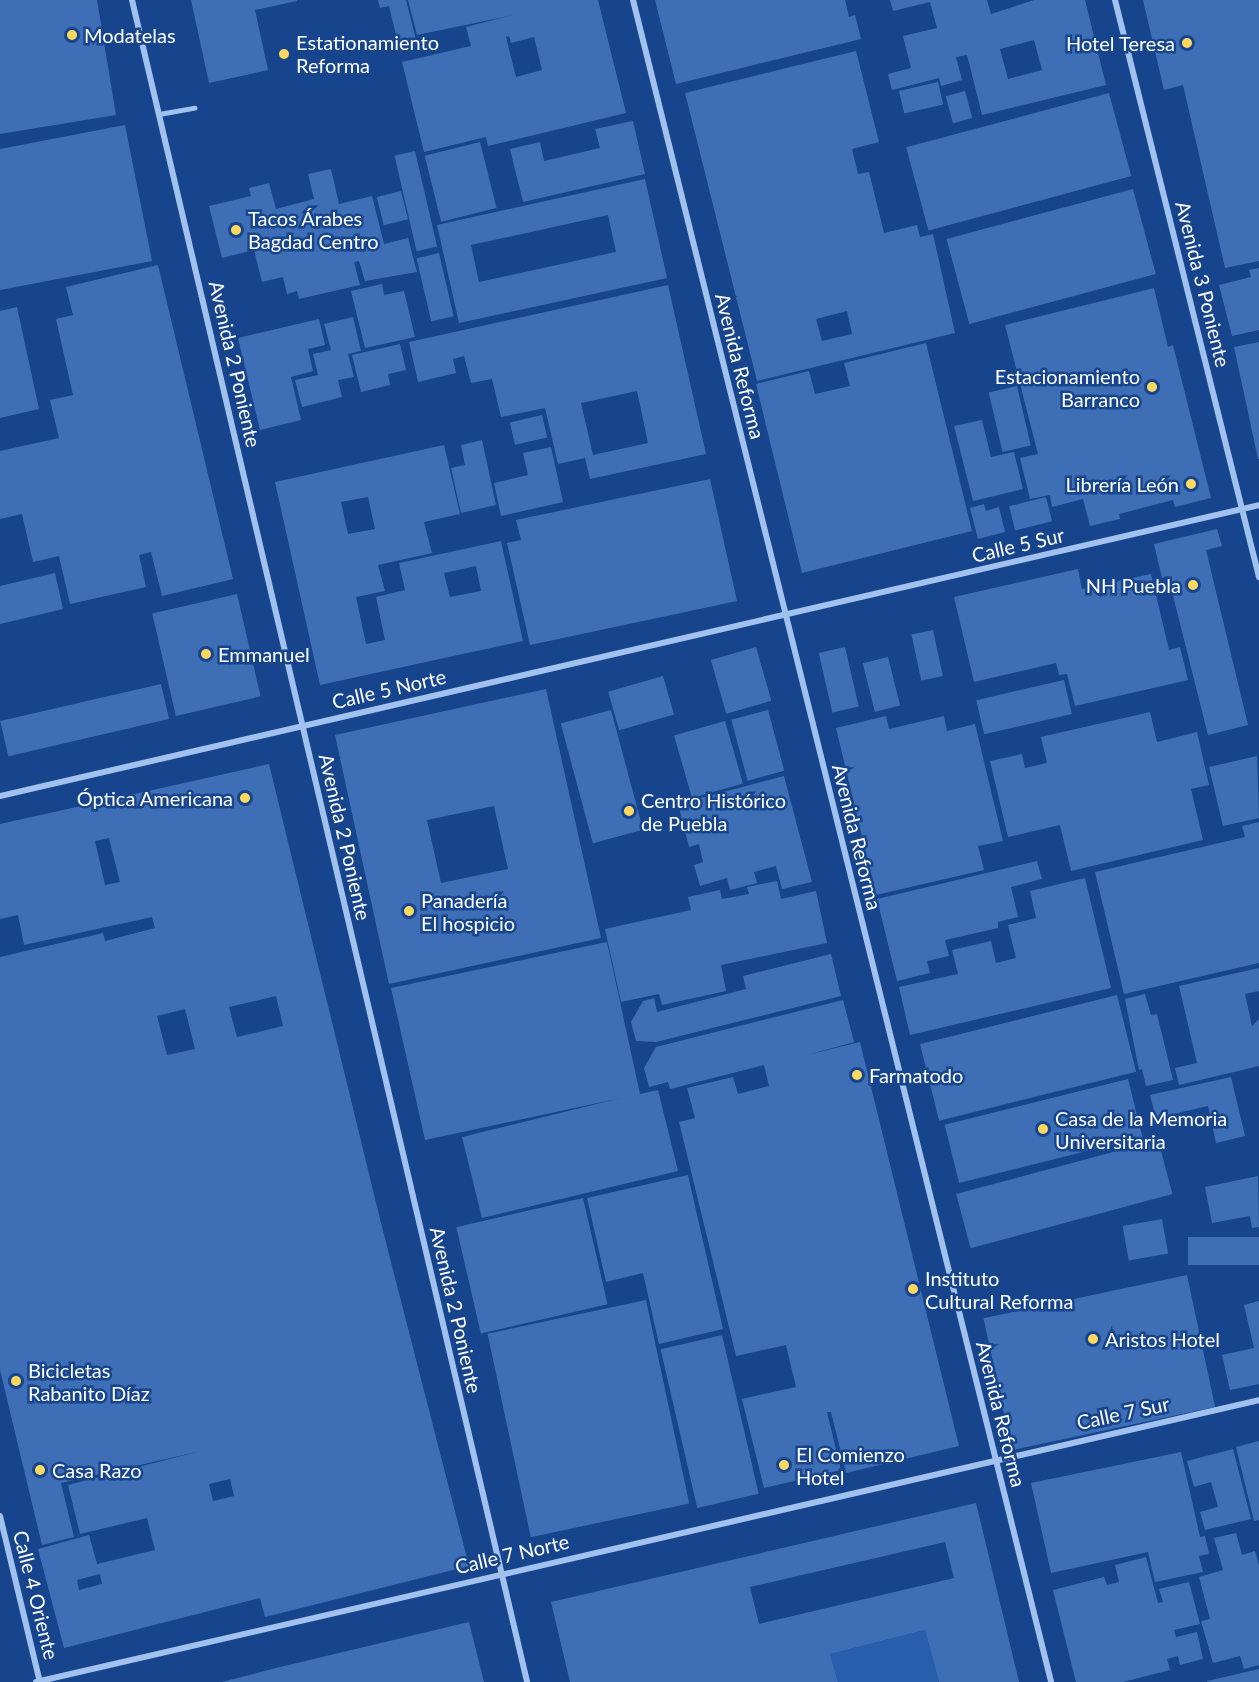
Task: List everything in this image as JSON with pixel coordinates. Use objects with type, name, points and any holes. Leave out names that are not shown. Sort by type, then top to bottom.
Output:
[{"type":"street","name":"Avenida 2 Poniente","points":[[132,0],[527,1682]]},
{"type":"street","name":"Avenida Reforma","points":[[633,0],[1051,1682]]},
{"type":"street","name":"Avenida 3 Poniente","points":[[1114,0],[1259,577]]},
{"type":"street","name":"Calle 5 Sur","points":[[785,617],[1259,505]]},
{"type":"street","name":"Calle 5 Norte","points":[[0,796],[785,617]]},
{"type":"street","name":"Calle 7 Sur","points":[[995,1458],[1259,1400]]},
{"type":"street","name":"Calle 7 Norte","points":[[39,1682],[995,1458]]},
{"type":"street","name":"Calle 4 Oriente","points":[[0,1516],[39,1682]]},
{"type":"lane","points":[[159,114],[194,108]]},
{"type":"shaded area","points":[[925,1630],[939,1682],[838,1682],[830,1654]]},
{"type":"building","points":[[0,0],[97,0],[116,115],[0,134]]},
{"type":"building","points":[[191,0],[297,1],[255,10],[268,70],[209,83]]},
{"type":"building","points":[[378,0],[406,0],[418,48],[400,52],[389,6],[380,8]]},
{"type":"building","points":[[408,0],[598,0],[626,113],[488,146],[486,137],[424,152],[402,62],[471,46],[466,27],[513,15],[417,35]],"holes":[[[509,36],[511,43],[534,37],[542,70],[516,77],[506,37]]]},
{"type":"building","points":[[655,0],[845,0],[849,17],[855,15],[861,39],[676,84]]},
{"type":"building","points":[[890,0],[987,0],[991,14],[1034,0],[1085,0],[1106,85],[982,115],[967,55],[956,57],[962,80],[941,86],[939,78],[892,90],[888,74],[911,68],[903,36],[937,28],[930,2],[893,11]],"holes":[[[1034,40],[1042,70],[1008,79],[1000,49]]]},
{"type":"building","points":[[1143,0],[1259,0],[1259,261],[1225,268],[1183,85],[1164,90]]},
{"type":"building","points":[[856,51],[879,142],[852,149],[858,174],[869,172],[884,233],[917,225],[920,237],[933,234],[955,333],[757,381],[685,93]],"holes":[[[847,311],[852,334],[822,341],[816,319]]]},
{"type":"building","points":[[938,82],[943,104],[904,113],[899,91]]},
{"type":"building","points":[[965,91],[972,118],[953,123],[946,96]]},
{"type":"building","points":[[1109,93],[1131,176],[928,230],[906,147]]},
{"type":"building","points":[[633,121],[645,174],[523,202],[510,149],[540,142],[544,161],[600,148],[595,129]]},
{"type":"building","points":[[125,125],[152,261],[0,290],[0,149]]},
{"type":"building","points":[[480,142],[496,208],[441,222],[425,156]]},
{"type":"building","points":[[415,151],[437,246],[417,251],[395,156]]},
{"type":"building","points":[[331,169],[339,204],[372,196],[384,244],[408,238],[417,272],[365,281],[359,261],[354,262],[360,285],[299,299],[297,291],[287,294],[283,277],[262,282],[254,250],[222,258],[209,206],[251,196],[249,188],[269,183],[276,209],[314,199],[308,174]]},
{"type":"building","points":[[645,179],[667,278],[459,323],[437,225]],"holes":[[[608,215],[616,252],[479,282],[471,245]]]},
{"type":"building","points":[[1133,189],[1156,274],[969,324],[947,239]]},
{"type":"building","points":[[401,191],[408,219],[384,225],[377,197]]},
{"type":"building","points":[[439,253],[454,316],[431,322],[417,258]]},
{"type":"building","points":[[158,265],[233,579],[162,596],[151,552],[139,555],[146,587],[70,604],[59,556],[33,562],[22,514],[0,519],[0,451],[59,438],[50,400],[73,395],[56,319],[73,315],[66,287]]},
{"type":"building","points":[[1259,268],[1259,330],[1232,336],[1219,285],[1251,277],[1249,270]]},
{"type":"building","points":[[382,284],[384,295],[404,291],[415,337],[365,348],[351,291]]},
{"type":"building","points":[[668,285],[706,454],[590,479],[585,458],[558,464],[545,408],[501,417],[492,379],[471,383],[464,356],[453,359],[456,373],[418,382],[409,342]],"holes":[[[637,391],[648,443],[593,455],[581,403]]]},
{"type":"building","points":[[1154,288],[1168,347],[1173,345],[1211,498],[1175,507],[1173,500],[1119,514],[1120,519],[1090,526],[1083,499],[1052,507],[1050,495],[1030,499],[1020,458],[1038,454],[1005,325]]},
{"type":"building","points":[[17,307],[39,409],[0,418],[0,311]]},
{"type":"building","points":[[353,317],[361,351],[348,354],[354,377],[338,380],[342,397],[302,407],[295,380],[318,375],[313,354],[331,350],[324,324]]},
{"type":"building","points":[[319,319],[325,345],[308,349],[313,371],[291,377],[301,420],[260,430],[238,338]]},
{"type":"building","points":[[1259,342],[1259,459],[1258,459],[1234,347]]},
{"type":"building","points":[[926,343],[972,531],[802,573],[756,384],[809,371],[815,394],[850,386],[844,363]]},
{"type":"building","points":[[400,344],[406,370],[388,374],[390,385],[361,392],[352,355]]},
{"type":"building","points":[[1017,386],[1031,445],[1002,452],[989,393]]},
{"type":"building","points":[[542,415],[547,437],[515,445],[510,422]]},
{"type":"building","points":[[982,420],[991,457],[1014,452],[1023,489],[973,501],[954,426]]},
{"type":"building","points":[[482,440],[496,505],[461,513],[451,468],[465,465],[461,445]]},
{"type":"building","points":[[444,445],[460,514],[424,522],[432,553],[378,565],[385,591],[356,597],[366,644],[385,640],[376,597],[405,590],[399,563],[501,541],[523,641],[320,685],[275,482]],"holes":[[[368,497],[375,529],[348,534],[341,502]],[[476,566],[481,591],[450,597],[444,573]]]},
{"type":"building","points":[[551,447],[563,502],[501,516],[494,483],[528,475],[523,453]]},
{"type":"building","points":[[710,479],[737,601],[530,645],[507,543],[521,540],[516,520]]},
{"type":"building","points":[[1046,497],[1052,521],[1015,530],[1009,506]]},
{"type":"building","points":[[984,504],[986,511],[999,507],[1005,532],[978,539],[970,508]]},
{"type":"building","points":[[1217,529],[1222,546],[1206,550],[1248,725],[1208,735],[1168,576],[1162,578],[1154,544]]},
{"type":"building","points":[[1078,569],[1082,589],[1151,574],[1169,650],[1180,647],[1188,680],[1075,706],[1067,674],[1059,675],[1056,663],[974,682],[954,597]]},
{"type":"building","points":[[55,573],[63,609],[0,624],[0,586]]},
{"type":"building","name":"Emmanuel","points":[[237,594],[261,696],[176,716],[152,614]]},
{"type":"building","points":[[933,630],[943,676],[921,681],[911,635]]},
{"type":"building","points":[[756,647],[771,701],[726,714],[711,660]]},
{"type":"building","points":[[845,647],[859,706],[832,713],[819,653]]},
{"type":"building","points":[[888,657],[900,706],[875,712],[863,663]]},
{"type":"building","points":[[663,676],[674,714],[619,730],[608,692]]},
{"type":"building","points":[[1064,680],[1072,714],[984,734],[976,700]]},
{"type":"building","points":[[161,684],[169,719],[8,756],[0,721]]},
{"type":"building","points":[[546,689],[601,938],[389,984],[335,735]],"holes":[[[494,806],[508,869],[441,883],[427,820]]]},
{"type":"building","points":[[611,710],[643,830],[593,843],[561,723]]},
{"type":"building","points":[[768,710],[784,771],[748,781],[731,720]]},
{"type":"building","points":[[1150,712],[1157,742],[1197,732],[1209,785],[1191,789],[1203,840],[1071,871],[1060,825],[1008,837],[990,761],[1022,754],[1025,768],[1047,763],[1041,737]]},
{"type":"building","points":[[886,716],[889,729],[944,716],[947,731],[975,724],[1003,841],[978,846],[984,870],[876,895],[836,728]]},
{"type":"building","points":[[725,721],[743,783],[692,798],[674,736]]},
{"type":"building","points":[[1257,756],[1259,818],[1223,826],[1209,767]]},
{"type":"building","points":[[269,764],[381,1223],[469,1566],[265,1617],[260,1598],[64,1648],[38,1549],[89,1535],[97,1564],[155,1550],[147,1518],[80,1534],[68,1485],[201,1451],[61,1483],[74,1537],[42,1545],[0,1370],[0,957],[103,933],[105,941],[155,928],[152,917],[24,945],[18,915],[0,919],[0,824]],"holes":[[[109,838],[120,882],[105,885],[95,841]],[[276,996],[283,1026],[237,1037],[229,1007]],[[185,1009],[195,1049],[167,1055],[157,1016]],[[230,1479],[234,1496],[213,1501],[209,1484]],[[100,1574],[102,1584],[79,1590],[77,1580]]]},
{"type":"building","points":[[784,776],[812,882],[782,889],[776,866],[754,872],[757,883],[730,890],[727,878],[700,886],[694,865],[703,862],[699,844],[689,847],[678,804]]},
{"type":"building","points":[[1259,822],[1259,963],[1124,994],[1095,872],[1245,837],[1242,826]]},
{"type":"building","points":[[1037,861],[1042,879],[1011,887],[1018,917],[998,922],[998,928],[945,940],[949,956],[927,961],[930,973],[897,981],[877,899]]},
{"type":"building","points":[[1085,878],[1111,988],[910,1035],[899,987],[958,974],[952,950],[991,941],[996,963],[1016,958],[1008,925],[1036,918],[1030,891]]},
{"type":"building","points":[[777,881],[781,899],[816,891],[827,943],[721,965],[726,991],[662,1005],[659,994],[621,1002],[605,929],[691,910],[688,897],[720,890],[722,899],[749,894],[747,887]]},
{"type":"building","points":[[607,942],[640,1094],[658,1090],[678,1171],[482,1218],[462,1137],[621,1098],[425,1140],[391,988]]},
{"type":"building","points":[[831,954],[841,996],[656,1042],[636,1041],[631,1022],[643,1001],[654,998],[657,1012],[746,989],[743,976]]},
{"type":"building","points":[[1259,968],[1259,991],[1245,994],[1252,1026],[1259,1019],[1259,1066],[1179,1085],[1175,1068],[1197,1063],[1179,986]]},
{"type":"building","points":[[1145,994],[1151,1015],[1157,1014],[1173,1080],[1146,1086],[1142,1069],[1139,1070],[1125,999]]},
{"type":"building","points":[[1117,995],[1136,1072],[939,1121],[920,1044]]},
{"type":"building","points":[[843,1000],[854,1042],[807,1055],[860,1042],[959,1446],[846,1473],[831,1412],[827,1412],[841,1470],[764,1488],[742,1399],[796,1387],[786,1345],[736,1356],[679,1122],[695,1118],[687,1088],[733,1077],[738,1094],[769,1086],[764,1065],[670,1089],[668,1082],[649,1087],[644,1068],[656,1047]]},
{"type":"building","points":[[1231,1077],[1245,1136],[1216,1143],[1208,1106],[1156,1118],[1150,1095]]},
{"type":"building","name":"Casa de la Memoria Universitaria","points":[[1128,1079],[1143,1137],[959,1183],[945,1125]]},
{"type":"building","points":[[1158,1140],[1172,1194],[971,1248],[956,1194]]},
{"type":"building","points":[[688,1175],[723,1329],[659,1344],[643,1273],[606,1282],[587,1198]]},
{"type":"building","points":[[1258,1176],[1259,1227],[1252,1228],[1250,1216],[1212,1223],[1205,1187]]},
{"type":"building","points":[[583,1198],[608,1304],[481,1333],[456,1227]]},
{"type":"building","points":[[1162,1219],[1168,1253],[1129,1260],[1123,1226]]},
{"type":"building","points":[[1188,1237],[1259,1237],[1259,1265],[1188,1265]]},
{"type":"building","points":[[1187,1275],[1215,1407],[1012,1450],[984,1318]]},
{"type":"building","points":[[646,1300],[689,1503],[531,1537],[488,1334]]},
{"type":"building","points":[[1259,1301],[1259,1384],[1230,1390],[1222,1355],[1254,1348],[1244,1305]]},
{"type":"building","points":[[722,1335],[759,1494],[697,1508],[661,1349]]},
{"type":"building","points":[[1259,1441],[1259,1520],[1254,1521],[1236,1447]]},
{"type":"building","points":[[1233,1449],[1251,1519],[1205,1530],[1200,1512],[1218,1507],[1211,1482],[1194,1487],[1187,1461]]},
{"type":"building","points":[[1181,1452],[1200,1537],[1205,1536],[1209,1554],[1199,1556],[1203,1572],[1155,1582],[1148,1552],[1051,1573],[1031,1483]]},
{"type":"building","points":[[976,1503],[1019,1682],[939,1682],[925,1630],[830,1654],[838,1682],[570,1682],[551,1602]],"holes":[[[945,1542],[954,1578],[759,1624],[750,1587]]]},
{"type":"building","points":[[1236,1533],[1242,1555],[1255,1551],[1259,1565],[1259,1665],[1244,1669],[1240,1656],[1213,1663],[1201,1621],[1210,1619],[1199,1577],[1223,1570],[1214,1538]]},
{"type":"building","points":[[1146,1557],[1158,1603],[1163,1602],[1159,1589],[1189,1582],[1200,1624],[1174,1630],[1176,1637],[1197,1632],[1203,1659],[1180,1665],[1178,1656],[1167,1659],[1170,1670],[1123,1682],[1076,1682],[1053,1590],[1104,1577],[1107,1585],[1119,1582],[1115,1565]]},
{"type":"building","points":[[469,1622],[484,1682],[222,1682],[276,1668]]},
{"type":"building","points":[[1259,1669],[1259,1682],[1207,1682],[1207,1681]]},
{"type":"place","name":"Modatelas","points":[[72,35]]},
{"type":"place","name":"Hotel Teresa","points":[[1187,43]]},
{"type":"place","name":"Estationamiento Reforma","points":[[284,54]]},
{"type":"place","name":"Tacos Árabes Bagdad Centro","points":[[236,230]]},
{"type":"place","name":"Estacionamiento Barranco","points":[[1152,387]]},
{"type":"place","name":"Librería León","points":[[1191,484]]},
{"type":"place","name":"NH Puebla","points":[[1193,585]]},
{"type":"place","name":"Emmanuel","points":[[206,654]]},
{"type":"place","name":"Óptica Americana","points":[[245,798]]},
{"type":"place","name":"Centro Histórico de Puebla","points":[[629,811]]},
{"type":"place","name":"Panadería El hospicio","points":[[409,911]]},
{"type":"place","name":"Farmatodo","points":[[857,1075]]},
{"type":"place","name":"Casa de la Memoria Universitaria","points":[[1043,1129]]},
{"type":"place","name":"Instituto Cultural Reforma","points":[[913,1289]]},
{"type":"place","name":"Aristos Hotel","points":[[1093,1339]]},
{"type":"place","name":"Bicicletas Rabanito Díaz","points":[[16,1381]]},
{"type":"place","name":"El Comienzo Hotel","points":[[784,1465]]},
{"type":"place","name":"Casa Razo","points":[[40,1470]]}]
